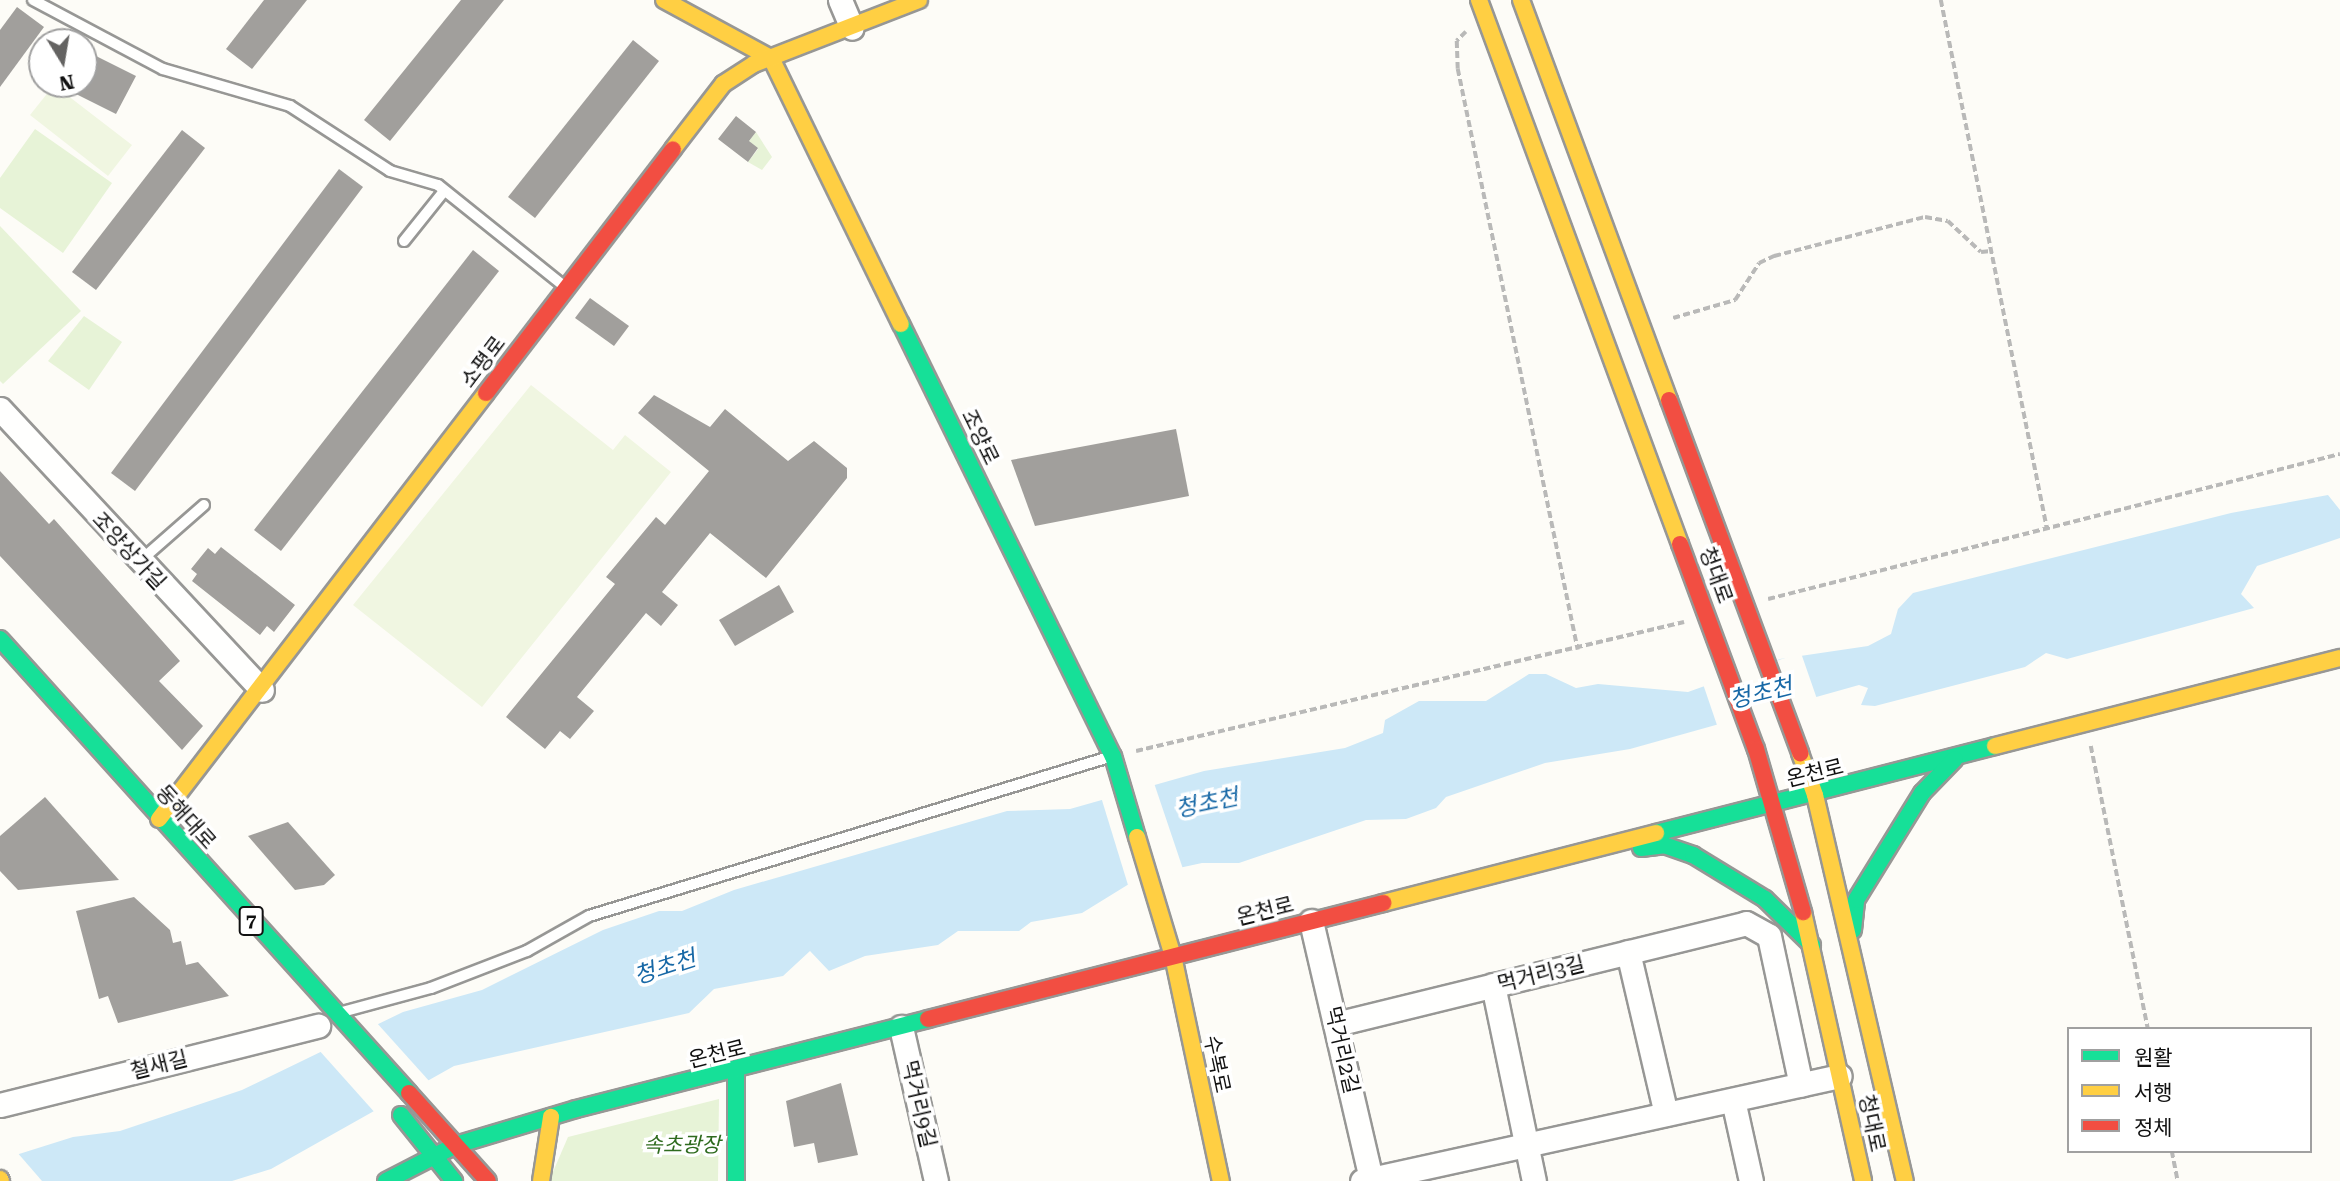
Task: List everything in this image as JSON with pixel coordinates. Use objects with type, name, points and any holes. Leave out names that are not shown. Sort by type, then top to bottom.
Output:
[{"type":"street","points":[[664,0],[771,58]]},
{"type":"street","points":[[840,0],[852,28]]},
{"type":"street","name":"소평로","points":[[144,835],[159,820],[262,690],[565,287],[723,83],[771,58],[919,0]]},
{"type":"street","name":"청대로","points":[[1521,0],[1748,604],[1815,795],[1852,941],[1905,1181]]},
{"type":"street","name":"청대로","points":[[1482,7],[1709,615],[1756,749],[1812,946],[1863,1181]]},
{"type":"street","name":"조양로","points":[[771,58],[1113,756],[1173,956]]},
{"type":"street","name":"조양상가길","points":[[0,409],[139,562],[262,690]]},
{"type":"street","name":"동해대로","points":[[0,639],[159,820],[331,1027]]},
{"type":"street","name":"온천로","points":[[386,1181],[456,1145],[551,1117],[1173,956],[1584,855],[2340,658]]},
{"type":"street","points":[[1852,941],[1856,900],[1922,793],[1955,759]]},
{"type":"street","points":[[1584,855],[1664,845],[1693,855],[1765,899],[1812,946]]},
{"type":"street","name":"먹거리2길","points":[[1311,921],[1336,1024],[1367,1180],[1840,1076]]},
{"type":"street","name":"먹거리3길","points":[[1336,1024],[1746,923],[1769,936],[1801,1084]]},
{"type":"street","points":[[1628,952],[1666,1114]]},
{"type":"street","name":"수복로","points":[[1173,956],[1221,1181]]},
{"type":"street","points":[[1493,985],[1534,1181]]},
{"type":"street","name":"7","points":[[300,1006],[331,1027],[423,1109],[488,1181]]},
{"type":"street","name":"철새길","points":[[0,1105],[331,1027]]},
{"type":"street","name":"먹거리9길","points":[[901,1027],[936,1181]]},
{"type":"street","points":[[736,1071],[736,1181]]},
{"type":"street","points":[[386,1099],[454,1181]]},
{"type":"street","points":[[1733,1100],[1751,1181]]},
{"type":"street","points":[[541,1181],[551,1117]]},
{"type":"lane","points":[[33,0],[163,69],[290,106],[390,171],[444,191],[565,287]]},
{"type":"lane","points":[[404,241],[444,191]]},
{"type":"lane","points":[[139,562],[204,505]]},
{"type":"lane","points":[[331,1027],[527,951],[589,916],[1113,756]]},
{"type":"path","points":[[1941,0],[2047,528]]},
{"type":"path","points":[[1482,7],[1457,41],[1458,69],[1578,650]]},
{"type":"path","points":[[1673,318],[1735,300],[1759,263],[1774,256],[1925,217],[1948,221],[1981,252],[1991,251]]},
{"type":"path","points":[[1748,604],[2340,454]]},
{"type":"path","points":[[1113,756],[1578,650],[1709,615]]},
{"type":"path","points":[[2086,724],[2148,1027]]},
{"type":"path","points":[[2172,1153],[2178,1181]]},
{"type":"green space","points":[[44,98],[71,98],[132,145],[108,176],[30,115]]},
{"type":"green space","points":[[35,129],[112,183],[63,253],[0,208],[0,178]]},
{"type":"green space","points":[[756,132],[772,157],[762,170],[748,162],[758,149],[749,141]]},
{"type":"green space","points":[[0,226],[81,311],[3,384],[0,381]]},
{"type":"green space","points":[[84,316],[122,342],[89,390],[48,361]]},
{"type":"green space","points":[[531,385],[613,450],[625,435],[671,472],[482,707],[353,605]]},
{"type":"green space","name":"속초광장","points":[[719,1099],[718,1181],[549,1181],[568,1137]]},
{"type":"water","name":"청초천","points":[[2328,495],[2340,510],[2340,538],[2257,566],[2241,594],[2254,608],[2067,659],[2046,653],[2025,667],[1875,706],[1861,705],[1868,688],[1859,685],[1630,749],[1545,763],[1446,797],[1436,808],[1406,819],[1366,820],[1239,863],[1202,863],[1142,876],[1082,913],[1031,922],[1019,931],[958,931],[938,945],[865,956],[829,971],[810,951],[783,976],[714,989],[689,1013],[454,1066],[271,1169],[232,1181],[0,1181],[0,1160],[73,1137],[120,1131],[242,1090],[403,1012],[482,990],[603,930],[659,911],[682,911],[734,890],[1007,811],[1070,809],[1204,771],[1345,748],[1383,733],[1385,720],[1419,701],[1486,701],[1529,674],[1546,674],[1576,688],[1598,684],[1688,692],[1780,659],[1868,646],[1891,634],[1898,609],[1913,593],[2231,513]]},
{"type":"pier","points":[[1801,653],[1817,699],[1718,728],[1703,684]]},
{"type":"pier","points":[[1154,783],[1184,872],[1128,885],[1101,797]]},
{"type":"pier","points":[[376,1022],[430,1082],[377,1115],[318,1049]]},
{"type":"pier","points":[[16,1151],[42,1181],[0,1181],[0,1156]]},
{"type":"building","points":[[264,0],[307,0],[252,69],[226,49]]},
{"type":"building","points":[[461,0],[504,0],[390,141],[364,120]]},
{"type":"building","points":[[17,7],[44,27],[28,28],[28,49],[0,87],[0,30]]},
{"type":"building","points":[[633,40],[659,61],[535,218],[508,197]]},
{"type":"building","points":[[98,57],[136,76],[116,114],[84,98],[98,98]]},
{"type":"building","points":[[736,116],[756,132],[749,141],[758,148],[748,162],[718,139]]},
{"type":"building","points":[[182,130],[205,148],[96,290],[72,272]]},
{"type":"building","points":[[339,169],[363,187],[135,491],[111,473]]},
{"type":"building","points":[[473,250],[499,271],[281,551],[254,530]]},
{"type":"building","points":[[590,298],[629,326],[614,346],[575,318]]},
{"type":"building","points":[[654,395],[710,427],[725,409],[788,461],[814,441],[847,468],[847,478],[766,578],[710,533],[662,592],[678,605],[661,626],[646,613],[577,697],[594,711],[570,739],[560,731],[545,749],[506,717],[615,584],[606,577],[656,517],[665,525],[709,471],[638,413]]},
{"type":"building","points":[[1176,429],[1189,496],[1035,526],[1011,460]]},
{"type":"building","points":[[0,471],[49,524],[54,519],[180,661],[159,681],[203,726],[182,750],[0,556]]},
{"type":"building","points":[[221,547],[295,605],[274,632],[267,626],[260,635],[192,581],[197,574],[191,569],[208,548],[215,554]]},
{"type":"building","points":[[779,585],[794,612],[735,646],[719,620]]},
{"type":"building","points":[[45,797],[119,880],[18,890],[0,871],[0,836]]},
{"type":"building","points":[[288,822],[335,875],[324,885],[295,890],[248,836]]},
{"type":"building","points":[[134,897],[170,930],[173,943],[181,941],[186,965],[198,962],[229,996],[118,1023],[108,996],[99,999],[76,911]]},
{"type":"building","points":[[841,1083],[858,1155],[818,1163],[814,1143],[794,1147],[786,1101]]},
{"type":"traffic: fast","points":[[901,324],[1113,756],[1137,837]]},
{"type":"traffic: fast","points":[[0,639],[409,1093]]},
{"type":"traffic: fast","points":[[1656,833],[1995,746]]},
{"type":"traffic: fast","points":[[1853,930],[1856,900],[1922,793],[1955,759]]},
{"type":"traffic: fast","points":[[1641,848],[1664,845],[1693,855],[1765,899],[1812,945]]},
{"type":"traffic: fast","points":[[386,1181],[456,1145],[576,1109],[928,1019]]},
{"type":"traffic: fast","points":[[736,1071],[736,1181]]},
{"type":"traffic: fast","points":[[401,1115],[454,1181]]},
{"type":"traffic: slow","points":[[664,0],[771,58],[901,324]]},
{"type":"traffic: slow","points":[[673,149],[723,84],[754,64],[919,0]]},
{"type":"traffic: slow","points":[[1479,0],[1680,544]]},
{"type":"traffic: slow","points":[[1521,0],[1669,400]]},
{"type":"traffic: slow","points":[[159,819],[486,393]]},
{"type":"traffic: slow","points":[[1995,746],[2340,658]]},
{"type":"traffic: slow","points":[[1800,753],[1815,795],[1905,1181]]},
{"type":"traffic: slow","points":[[1383,903],[1656,833]]},
{"type":"traffic: slow","points":[[1137,837],[1173,956],[1221,1181]]},
{"type":"traffic: slow","points":[[1803,912],[1863,1181]]},
{"type":"traffic: slow","points":[[541,1181],[551,1117]]},
{"type":"traffic: jam","points":[[486,393],[673,149]]},
{"type":"traffic: jam","points":[[1669,400],[1800,753]]},
{"type":"traffic: jam","points":[[1680,544],[1756,749],[1803,912]]},
{"type":"traffic: jam","points":[[928,1019],[1383,903]]},
{"type":"traffic: jam","points":[[409,1093],[488,1181]]}]
